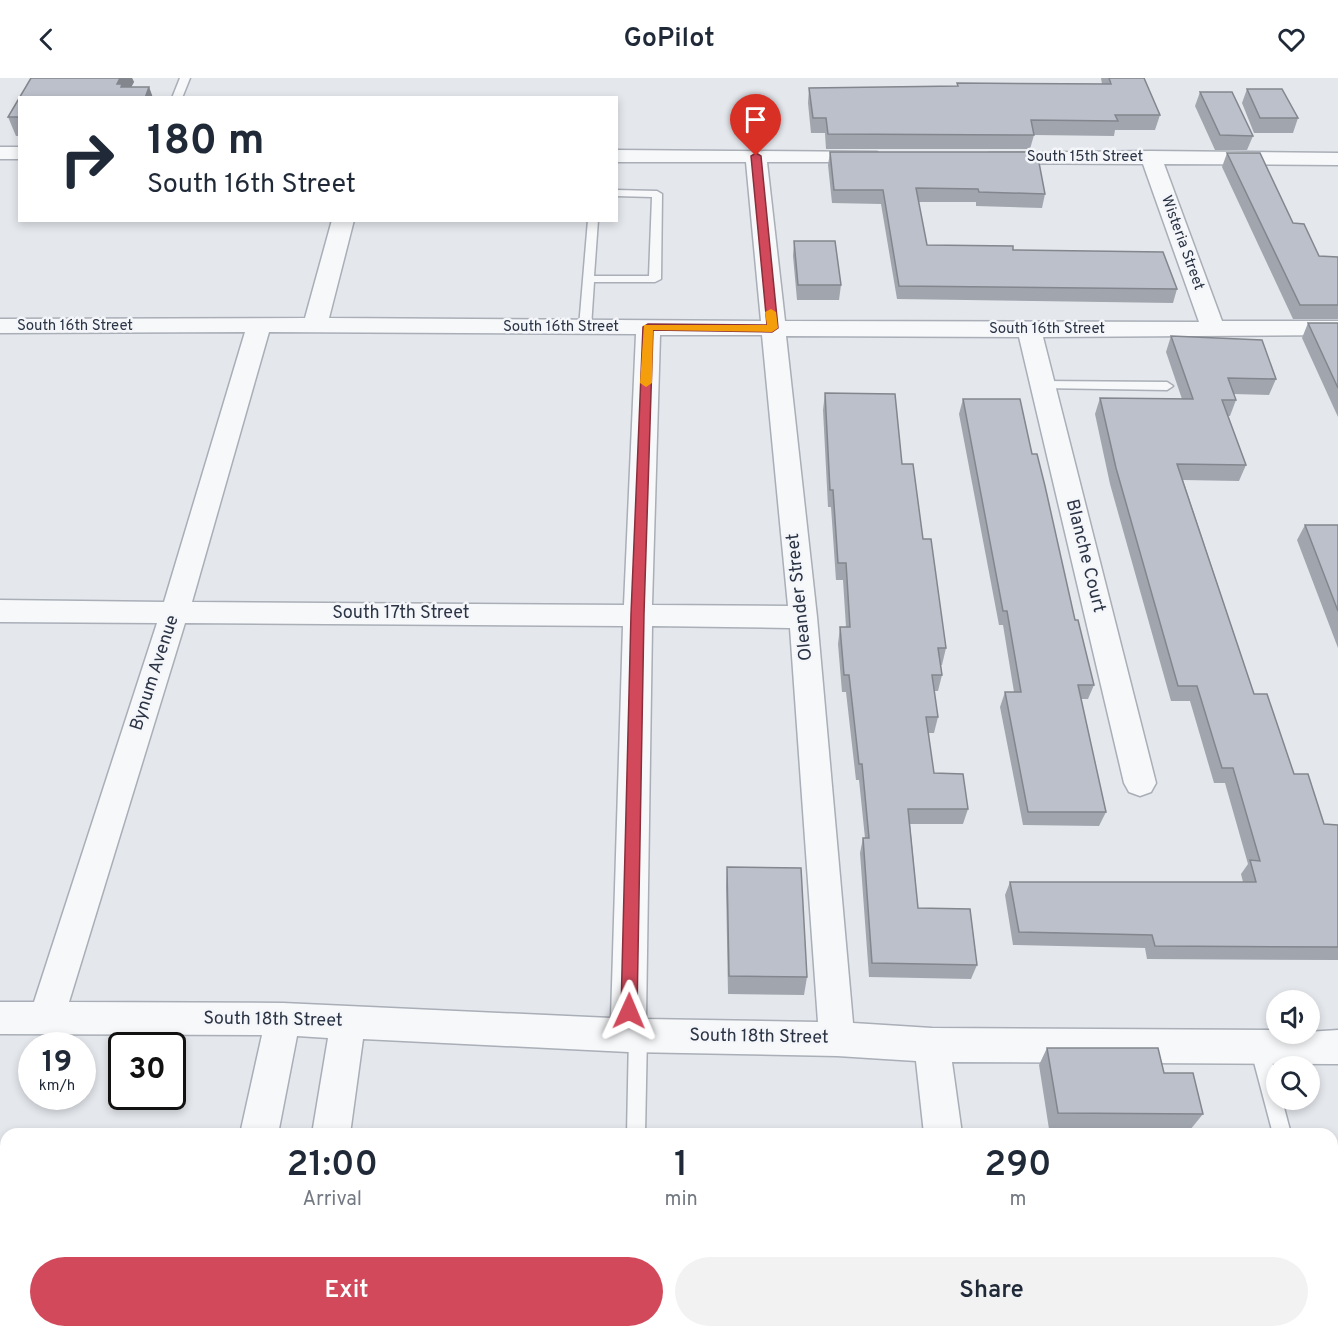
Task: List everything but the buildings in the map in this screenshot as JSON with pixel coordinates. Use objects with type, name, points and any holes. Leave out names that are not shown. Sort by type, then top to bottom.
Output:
[{"type":"street","points":[[0,153],[18,153]]},
{"type":"street","points":[[618,156],[888,156]]},
{"type":"street","name":"Oleander Street","points":[[756,156],[803,617],[837,1039]]},
{"type":"street","name":"South 15th Street","points":[[972,157],[1338,159]]},
{"type":"street","name":"Wisteria Street","points":[[1151,157],[1213,328]]},
{"type":"street","points":[[315,325],[342,222]]},
{"type":"street","name":"South 16th Street","points":[[0,326],[315,325],[1029,330],[1338,328]]},
{"type":"street","name":"Bynum Avenue","points":[[46,1018],[175,611],[259,326]]},
{"type":"street","points":[[633,1035],[638,614],[648,327]]},
{"type":"street","name":"Blanche Court","points":[[1029,330],[1140,783]]},
{"type":"street","name":"South 17th Street","points":[[0,611],[803,617]]},
{"type":"street","name":"South 18th Street","points":[[0,1018],[283,1019],[633,1035],[837,1039],[932,1045],[1338,1047]]},
{"type":"street","points":[[260,1128],[283,1019]]},
{"type":"street","points":[[332,1128],[348,1022]]},
{"type":"street","points":[[932,1045],[942,1128]]},
{"type":"lane","points":[[178,96],[185,78]]},
{"type":"lane","points":[[589,279],[655,279],[657,194],[618,193]]},
{"type":"lane","points":[[585,327],[592,222]]},
{"type":"lane","points":[[1043,385],[1167,386]]},
{"type":"lane","points":[[633,1035],[636,1128]]},
{"type":"lane","points":[[1259,1047],[1280,1128]]},
{"type":"slow traffic","points":[[646,383],[648,327],[772,328],[771,312]]},
{"type":"route","points":[[629,1011],[638,614],[648,327],[772,328],[756,156]]}]
